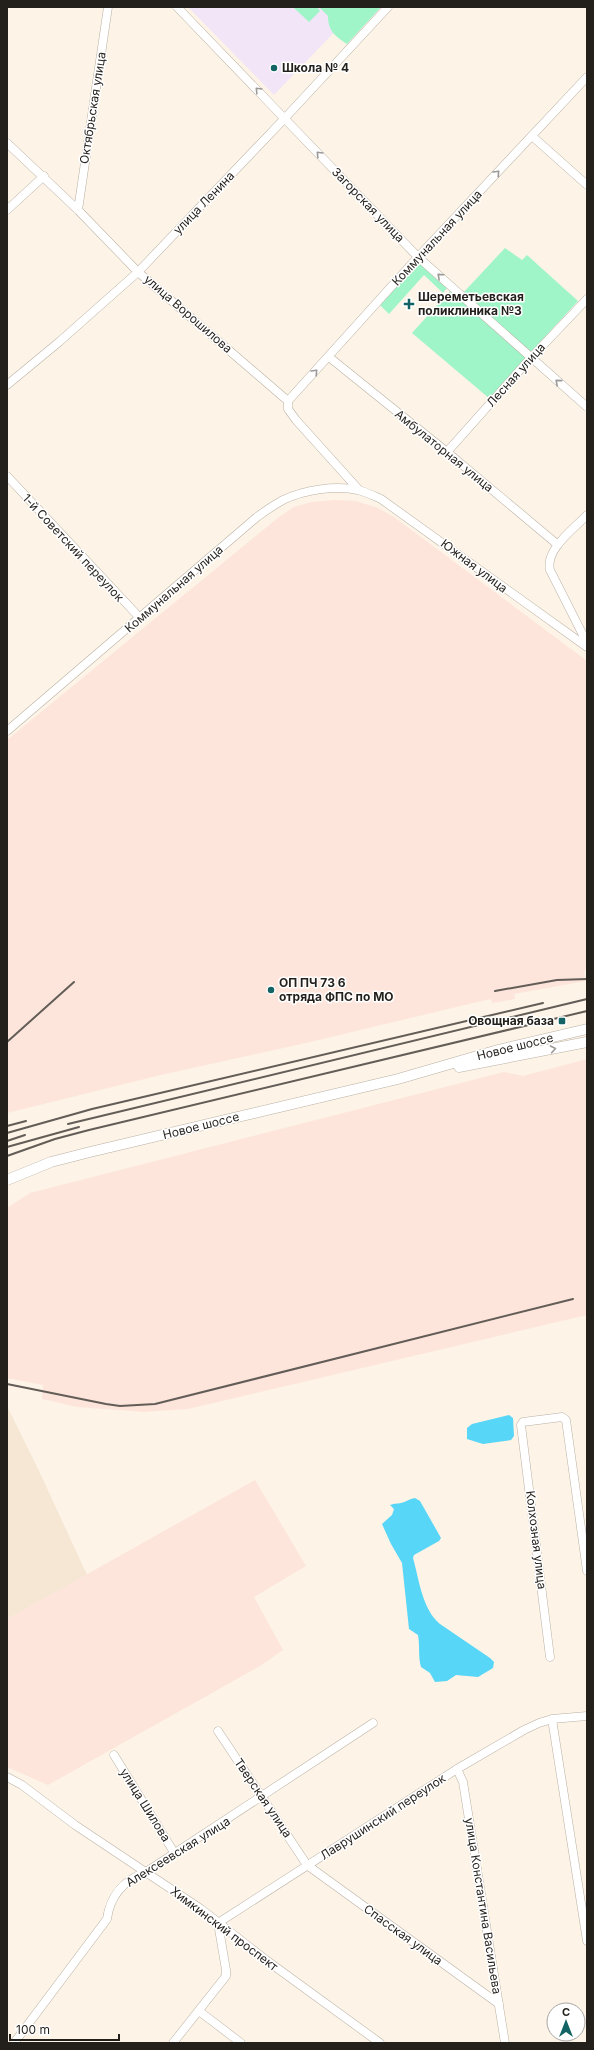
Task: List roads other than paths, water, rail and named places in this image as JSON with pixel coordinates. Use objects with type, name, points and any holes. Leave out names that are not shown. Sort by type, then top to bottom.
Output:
[{"type":"main road","name":"Новое шоссе","points":[[7,1180],[51,1162],[398,1078],[498,1050],[587,1029]]},
{"type":"main road","name":"Новое шоссе","points":[[398,1078],[587,1042]]},
{"type":"street","name":"Октябрьская улица","points":[[78,210],[108,7]]},
{"type":"street","name":"Загорская улица","points":[[177,7],[418,257],[587,407]]},
{"type":"street","name":"улица Ленина","points":[[7,385],[59,342],[138,272],[285,118],[388,7]]},
{"type":"street","name":"Коммунальная улица","points":[[288,400],[329,357],[418,257],[587,77]]},
{"type":"street","points":[[532,136],[587,185]]},
{"type":"street","name":"улица Ворошилова","points":[[7,142],[44,176],[138,272],[288,400],[288,408],[296,420],[359,490]]},
{"type":"street","points":[[7,210],[44,176]]},
{"type":"street","name":"Лесная улица","points":[[447,452],[531,358],[587,299]]},
{"type":"street","name":"Амбулаторная улица","points":[[329,357],[447,452],[558,545]]},
{"type":"street","name":"1-й Советский переулок","points":[[7,476],[140,618]]},
{"type":"street","name":"Коммунальная улица","points":[[7,731],[256,517],[283,500],[304,493],[328,489],[359,490]]},
{"type":"street","name":"Южная улица","points":[[359,490],[381,499],[396,508],[587,647]]},
{"type":"street","points":[[587,515],[558,545],[551,554],[548,562],[550,570],[587,643]]},
{"type":"street","name":"Колхозная улица","points":[[550,1657],[522,1423],[562,1417],[566,1420],[587,1571]]},
{"type":"street","name":"Лаврушинский переулок","points":[[218,1923],[457,1769],[524,1730],[552,1719],[587,1716]]},
{"type":"street","points":[[552,1719],[587,1941]]},
{"type":"street","name":"Алексеевская улица","points":[[14,2043],[107,1919],[109,1905],[126,1882],[146,1872],[262,1798],[373,1723]]},
{"type":"street","name":"Тверская улица","points":[[218,1731],[307,1865]]},
{"type":"street","name":"улица Шилова","points":[[114,1755],[175,1854]]},
{"type":"street","name":"улица Константина Васильева","points":[[457,1769],[463,1782],[505,2043]]},
{"type":"street","name":"Химкинский проспект","points":[[7,1777],[22,1786],[75,1825],[201,1909],[266,1960],[380,2043]]},
{"type":"street","name":"Спасская улица","points":[[307,1865],[499,2004]]},
{"type":"street","points":[[173,2043],[200,2012],[226,1976],[218,1923]]},
{"type":"street","points":[[200,2012],[241,2043]]},
{"type":"water","points":[[509,1415],[513,1418],[514,1436],[511,1440],[483,1444],[467,1439],[467,1428],[472,1424]]},
{"type":"water","points":[[415,1498],[420,1501],[441,1538],[439,1541],[414,1555],[413,1558],[425,1602],[434,1618],[440,1624],[494,1662],[493,1668],[478,1677],[456,1675],[447,1681],[435,1682],[430,1673],[421,1667],[418,1635],[409,1629],[402,1563],[382,1524],[392,1515],[394,1509],[390,1505],[403,1503]]},
{"type":"railway","points":[[495,991],[557,980],[587,979]]},
{"type":"railway","points":[[7,1042],[74,982]]},
{"type":"railway","points":[[68,1124],[587,999]]},
{"type":"railway","points":[[7,1133],[92,1109],[543,1003]]},
{"type":"railway","points":[[7,1156],[55,1139],[89,1130],[587,1011]]},
{"type":"railway","points":[[7,1126],[26,1121]]},
{"type":"railway","points":[[7,1147],[79,1127]]},
{"type":"railway","points":[[7,1141],[25,1135]]},
{"type":"railway","points":[[7,1384],[120,1406],[155,1404],[573,1299]]},
{"type":"place","name":"Школа № 4","points":[[274,68]]},
{"type":"place","name":"Шереметьевская поликлиника №3","points":[[409,304]]},
{"type":"place","name":"ОП ПЧ 73 6 отряда ФПС по МО","points":[[271,990]]},
{"type":"place","name":"Овощная база","points":[[562,1021]]}]
